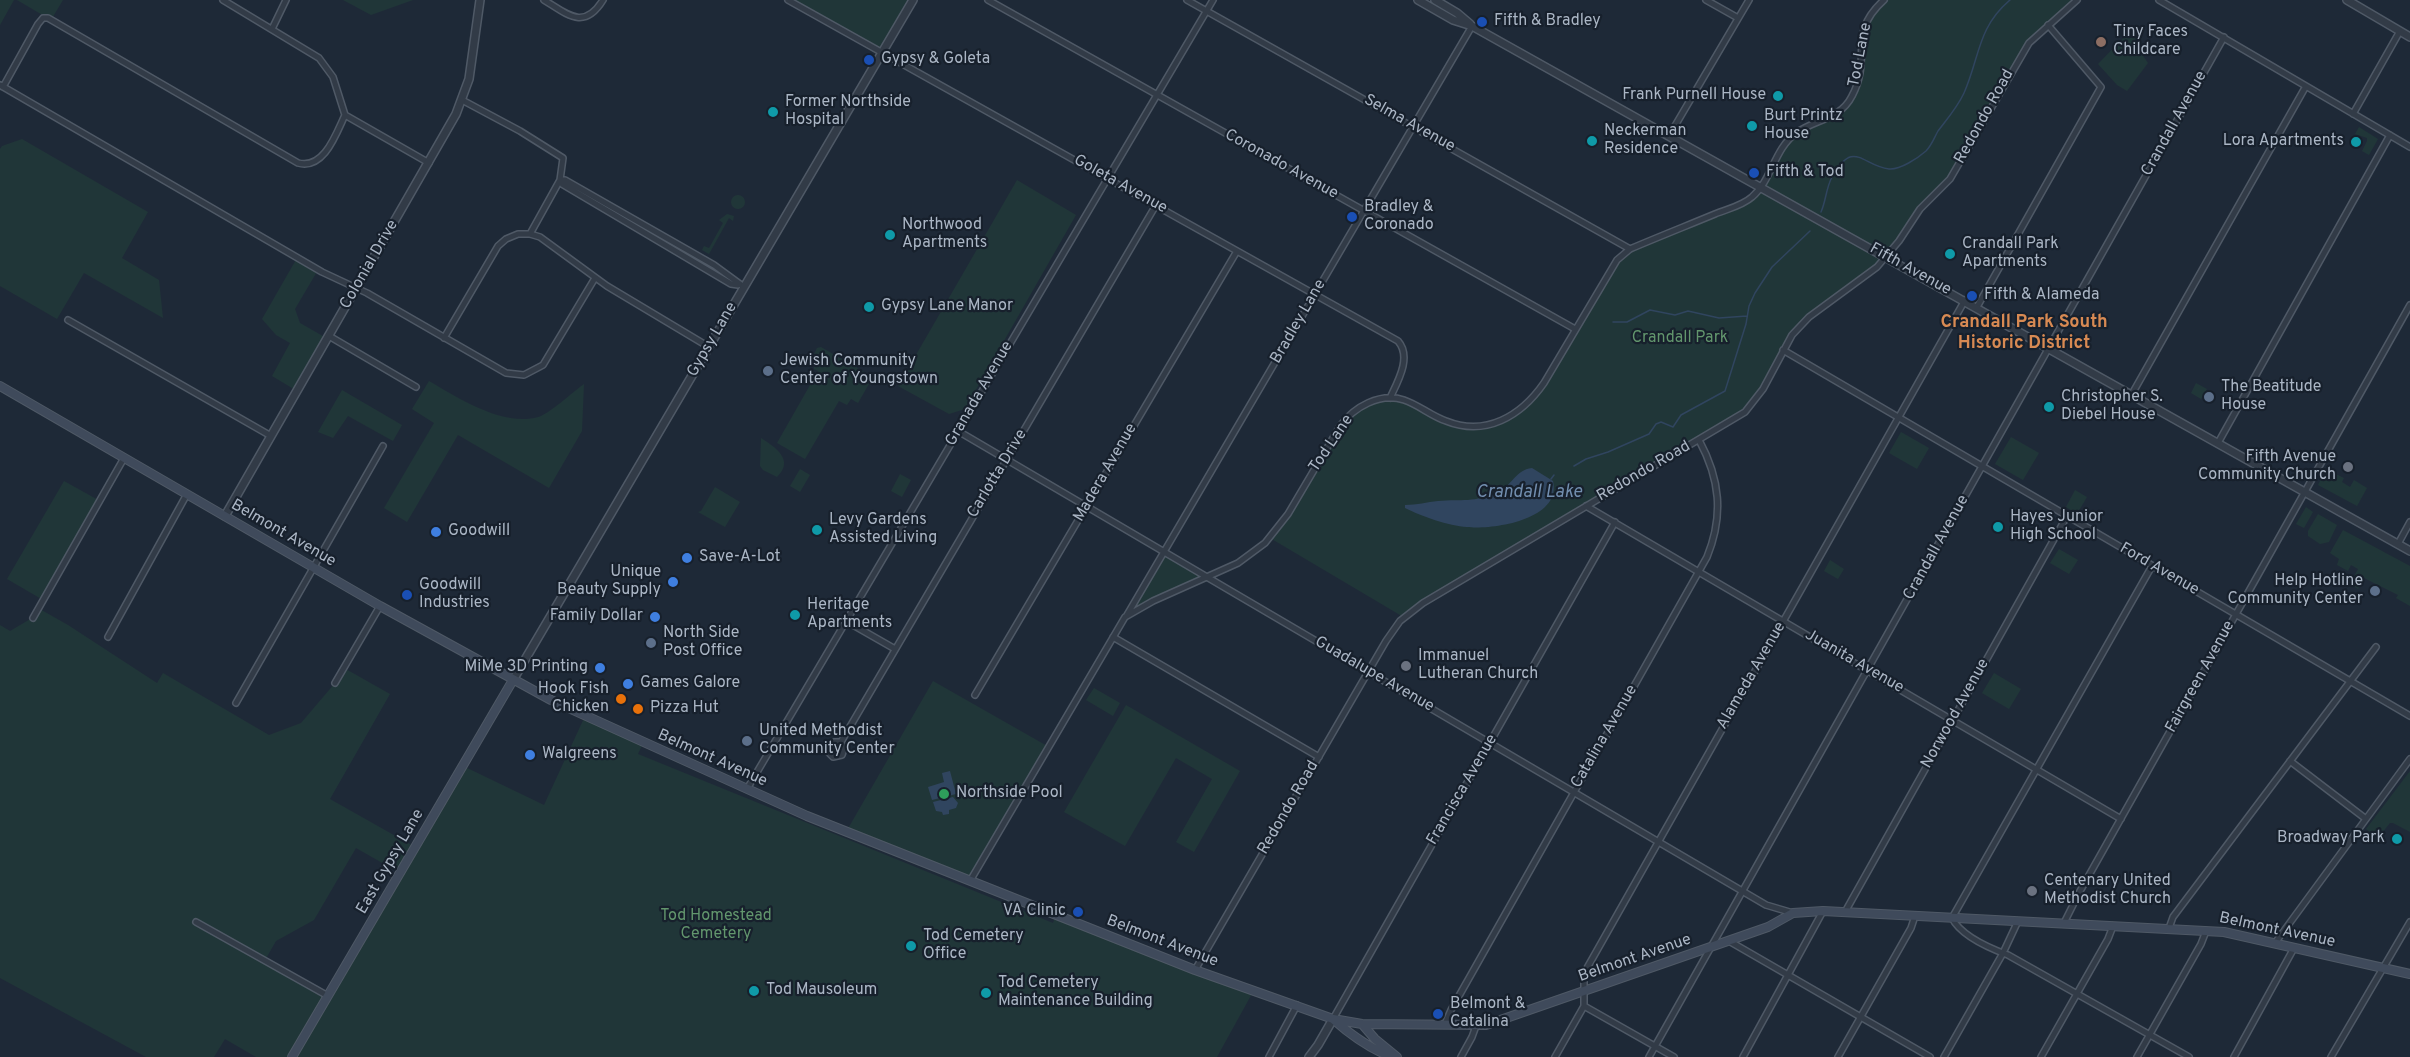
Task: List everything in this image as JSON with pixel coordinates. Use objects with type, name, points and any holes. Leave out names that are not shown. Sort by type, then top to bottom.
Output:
[{"type":"main road","name":"Belmont Avenue","points":[[0,386],[380,606],[574,711],[747,789],[970,881],[1195,970],[1333,1019],[1362,1024],[1476,1026],[1497,1021],[1710,948],[1768,927],[1792,913],[1823,911],[2224,932],[2410,974]]},
{"type":"main road","name":"East Gypsy Lane","points":[[292,1057],[513,680]]},
{"type":"main road","points":[[1333,1019],[1382,1053],[1395,1057]]},
{"type":"main road","points":[[1362,1024],[1395,1057]]},
{"type":"street","points":[[223,0],[313,53],[323,62],[333,77],[345,115],[429,163]]},
{"type":"street","points":[[272,29],[286,0]]},
{"type":"street","name":"Colonial Drive","points":[[225,516],[429,163],[462,100],[472,67],[480,0]]},
{"type":"street","points":[[544,0],[570,16],[580,18],[594,13],[603,0]]},
{"type":"street","name":"Goleta Avenue","points":[[788,0],[1394,338],[1403,346],[1405,360],[1390,398]]},
{"type":"street","name":"Gypsy Lane","points":[[513,680],[742,286],[913,0]]},
{"type":"street","name":"Coronado Avenue","points":[[988,0],[1575,329]]},
{"type":"street","name":"Selma Avenue","points":[[1187,0],[1630,249]]},
{"type":"street","name":"Granada Avenue","points":[[747,789],[1213,0]]},
{"type":"street","name":"Fifth Avenue","points":[[1418,0],[1453,20],[1472,26],[2410,550]]},
{"type":"street","name":"Fifth Avenue","points":[[1435,0],[1457,12],[1472,26]]},
{"type":"street","points":[[1706,0],[1738,18]]},
{"type":"street","points":[[1669,136],[1749,0]]},
{"type":"street","name":"Tod Lane","points":[[970,881],[1125,617],[1152,601],[1250,556],[1275,533],[1340,426],[1349,416],[1365,405],[1390,398],[1405,400],[1444,421],[1464,426],[1488,425],[1503,421],[1519,412],[1536,395],[1613,265],[1630,249],[1744,202],[1761,188],[1779,153],[1790,138],[1806,127],[1831,118],[1849,102],[1860,75],[1864,26],[1870,14],[1884,0]]},
{"type":"street","name":"Redondo Road","points":[[1195,970],[1393,630],[1415,608],[1750,408],[1792,335],[1802,324],[1871,273],[1886,257],[1921,208],[1950,179],[2020,55],[2033,38],[2077,0]]},
{"type":"street","points":[[2159,0],[2166,2],[2410,147]]},
{"type":"street","points":[[2347,0],[2410,37]]},
{"type":"street","points":[[345,115],[321,158],[312,164],[298,163],[48,18],[43,18],[38,24],[2,86],[322,272],[506,373],[520,375],[533,372],[549,358],[595,278]]},
{"type":"street","points":[[1977,307],[2101,87],[2048,25]]},
{"type":"street","name":"Bradley Lane","points":[[1125,617],[1472,26]]},
{"type":"street","points":[[2353,114],[2400,31]]},
{"type":"street","name":"Crandall Avenue","points":[[1649,1057],[2224,37]]},
{"type":"street","points":[[2132,394],[2306,86]]},
{"type":"street","points":[[462,100],[520,131],[563,158],[560,180],[530,234]]},
{"type":"street","points":[[2218,443],[2390,135]]},
{"type":"street","points":[[560,180],[562,184],[731,284],[742,286]]},
{"type":"street","points":[[560,180],[565,180],[742,286]]},
{"type":"street","name":"Carlotta Drive","points":[[841,742],[1156,205]]},
{"type":"street","points":[[444,338],[498,246],[512,236],[530,234],[544,239],[595,278],[709,346]]},
{"type":"street","name":"Madera Avenue","points":[[975,695],[1237,251]]},
{"type":"street","name":"Alameda Avenue","points":[[1584,1006],[1584,978],[1587,967],[1965,300]]},
{"type":"street","name":"Fairgreen Avenue","points":[[2064,923],[2410,305]]},
{"type":"street","points":[[68,320],[271,436]]},
{"type":"street","points":[[330,336],[416,387]]},
{"type":"street","name":"Ford Avenue","points":[[1783,350],[2410,716]]},
{"type":"street","name":"Guadalupe Avenue","points":[[958,431],[1766,905],[1792,913]]},
{"type":"street","name":"Catalina Avenue","points":[[1445,1024],[1699,571],[1713,542],[1719,510],[1714,473],[1699,440]]},
{"type":"street","points":[[236,703],[383,446]]},
{"type":"street","points":[[33,618],[124,458]]},
{"type":"street","points":[[108,637],[187,494]]},
{"type":"street","name":"Juanita Avenue","points":[[1586,506],[2121,819]]},
{"type":"street","name":"Norwood Avenue","points":[[1845,912],[2067,516]]},
{"type":"street","name":"Francisca Avenue","points":[[1309,1057],[1333,1019],[1615,522]]},
{"type":"street","points":[[2398,544],[2410,522]]},
{"type":"street","points":[[2152,566],[1952,918],[1961,930],[2189,1057]]},
{"type":"street","points":[[335,683],[380,606]]},
{"type":"street","points":[[846,621],[895,650]]},
{"type":"street","points":[[1113,637],[1319,757]]},
{"type":"street","points":[[2169,928],[2173,917],[2376,647]]},
{"type":"street","points":[[2275,943],[2410,759]]},
{"type":"street","points":[[2290,761],[2366,819]]},
{"type":"street","points":[[1743,1057],[1823,911]]},
{"type":"street","points":[[1838,1057],[1911,928],[1915,916]]},
{"type":"street","points":[[1944,1057],[2003,953],[2018,921]]},
{"type":"street","points":[[196,922],[328,996]]},
{"type":"street","points":[[2331,1057],[2410,922]]},
{"type":"street","points":[[2041,1057],[2113,926]]},
{"type":"street","points":[[2137,1057],[2201,944],[2205,931]]},
{"type":"street","points":[[1729,941],[1930,1057]]},
{"type":"street","points":[[2234,1057],[2294,948]]},
{"type":"street","points":[[1269,1057],[1297,1005]]},
{"type":"street","points":[[1555,1057],[1584,1006],[1674,1057]]},
{"type":"street","points":[[1461,1057],[1476,1026]]},
{"type":"green space","points":[[0,0],[14,0],[0,25]]},
{"type":"green space","points":[[17,0],[63,0],[51,20]]},
{"type":"green space","points":[[343,0],[413,0],[371,15]]},
{"type":"green space","points":[[788,0],[913,0],[882,52]]},
{"type":"green space","name":"Crandall Park","points":[[1884,0],[2077,0],[2038,33],[1956,169],[1925,203],[1886,257],[1802,324],[1750,408],[1423,603],[1401,621],[1400,615],[1270,538],[1344,421],[1374,401],[1402,399],[1464,426],[1503,421],[1536,395],[1613,265],[1630,249],[1752,197],[1790,138],[1838,113],[1856,87],[1862,32]]},
{"type":"green space","points":[[2132,29],[2142,38],[2137,47],[2148,63],[2127,91],[2117,85],[2098,64]]},
{"type":"green space","points":[[2359,127],[2378,139],[2369,155],[2362,151],[2367,138],[2355,134]]},
{"type":"green space","points":[[22,139],[148,212],[122,258],[159,280],[163,318],[84,273],[57,319],[0,286],[0,149],[2,146]]},
{"type":"green space","points":[[1017,180],[1076,215],[965,409],[949,414],[898,386]]},
{"type":"green space","points":[[738,195],[743,197],[745,202],[743,207],[738,209],[733,207],[731,202],[733,197]]},
{"type":"green space","points":[[727,214],[734,216],[733,221],[729,218],[709,254],[702,250],[704,246],[709,248],[723,223],[719,220]]},
{"type":"green space","points":[[297,258],[318,270],[295,309],[300,323],[328,339],[297,391],[272,376],[290,343],[276,335],[262,319]]},
{"type":"green space","points":[[821,347],[873,377],[858,403],[851,399],[847,405],[839,401],[805,459],[777,443],[818,371],[814,369],[814,354],[817,348]]},
{"type":"green space","points":[[429,381],[481,409],[510,418],[524,419],[538,417],[554,408],[584,384],[582,431],[549,488],[458,435],[407,522],[384,508],[434,423],[412,409]]},
{"type":"green space","points":[[2196,383],[2207,389],[2201,399],[2191,393]]},
{"type":"green space","points":[[342,390],[402,425],[393,441],[348,416],[333,438],[318,432]]},
{"type":"green space","points":[[1901,432],[1929,448],[1917,469],[1889,453]]},
{"type":"green space","points":[[2011,437],[2039,453],[2023,480],[1995,464]]},
{"type":"green space","points":[[761,438],[777,450],[784,460],[782,471],[777,477],[760,466]]},
{"type":"green space","points":[[800,469],[810,475],[800,492],[790,486]]},
{"type":"green space","points":[[2326,469],[2344,478],[2342,482],[2350,487],[2354,480],[2367,488],[2357,506],[2318,485]]},
{"type":"green space","points":[[900,474],[911,480],[902,497],[891,491]]},
{"type":"green space","points":[[64,481],[100,501],[43,600],[7,579]]},
{"type":"green space","points":[[715,487],[740,502],[725,527],[698,512],[701,511]]},
{"type":"green space","points":[[2075,490],[2087,497],[2077,514],[2066,507]]},
{"type":"green space","points":[[2306,507],[2313,512],[2304,528],[2296,524]]},
{"type":"green space","points":[[2318,514],[2337,525],[2329,542],[2320,544],[2308,536],[2308,531]]},
{"type":"green space","points":[[2343,530],[2410,566],[2410,606],[2396,598],[2398,595],[2364,578],[2358,589],[2350,584],[2358,569],[2351,565],[2348,571],[2337,565],[2339,559],[2330,553]]},
{"type":"green space","points":[[2059,549],[2078,560],[2069,574],[2050,563]]},
{"type":"green space","points":[[1164,551],[1208,577],[1125,617]]},
{"type":"green space","points":[[1830,560],[1844,569],[1838,579],[1824,571]]},
{"type":"green space","name":"Tod Homestead Cemetery","points":[[38,608],[157,683],[163,673],[269,735],[301,723],[335,683],[344,668],[390,694],[330,799],[415,847],[463,766],[544,805],[585,716],[643,743],[638,754],[1053,923],[1056,915],[1254,990],[1217,1057],[256,1057],[225,1039],[214,1057],[146,1057],[0,978],[0,625],[10,631],[32,618]],"holes":[[[356,848],[400,873],[328,996],[264,962],[276,941],[314,920]]]},
{"type":"green space","points":[[1994,673],[2021,689],[2009,709],[1982,693]]},
{"type":"green space","name":"Northside Pool","points":[[933,681],[1049,747],[970,881],[846,832]]},
{"type":"green space","points":[[1094,688],[1120,703],[1113,716],[1086,700]]},
{"type":"green space","points":[[1126,705],[1240,771],[1194,852],[1176,842],[1212,779],[1176,758],[1125,846],[1064,812]]},
{"type":"green space","points":[[2410,771],[2410,832],[2390,823],[2378,838],[2366,829]]},
{"type":"water","name":"Crandall Lake","points":[[1532,468],[1553,481],[1553,494],[1547,505],[1523,520],[1492,527],[1467,527],[1435,520],[1405,508],[1405,505],[1475,499],[1490,495],[1503,489],[1521,472]]},
{"type":"water","points":[[950,771],[956,794],[932,800],[928,787],[944,782],[942,773]]},
{"type":"water","points":[[953,797],[958,803],[956,808],[949,810],[949,814],[943,815],[942,812],[936,811],[933,802]]},
{"type":"waterway","points":[[1821,212],[1832,177],[1846,159],[1859,157],[1880,167],[1893,169],[1909,163],[1928,149],[1964,93],[1991,21],[2010,0]]},
{"type":"waterway","points":[[1574,466],[1649,434],[1656,424],[1661,422],[1673,427],[1681,415],[1725,391],[1746,324],[1749,306],[1755,293],[1772,267],[1810,231]]},
{"type":"waterway","points":[[1613,322],[1627,322],[1650,310],[1675,315],[1688,311],[1719,318],[1747,316]]},
{"type":"waterway","points":[[1551,479],[1554,475]]},
{"type":"place","name":"Fifth & Bradley","points":[[1482,22]]},
{"type":"place","name":"Tiny Faces Childcare","points":[[2101,42]]},
{"type":"place","name":"Gypsy & Goleta","points":[[869,60]]},
{"type":"place","name":"Frank Purnell House","points":[[1778,96]]},
{"type":"place","name":"Former Northside Hospital","points":[[773,112]]},
{"type":"place","name":"Burt Printz House","points":[[1752,126]]},
{"type":"place","name":"Neckerman Residence","points":[[1592,141]]},
{"type":"place","name":"Lora Apartments","points":[[2356,142]]},
{"type":"place","name":"Fifth & Tod","points":[[1754,173]]},
{"type":"place","name":"Bradley & Coronado","points":[[1352,217]]},
{"type":"place","name":"Northwood Apartments","points":[[890,235]]},
{"type":"place","name":"Crandall Park Apartments","points":[[1950,254]]},
{"type":"place","name":"Fifth & Alameda","points":[[1972,296]]},
{"type":"place","name":"Gypsy Lane Manor","points":[[869,307]]},
{"type":"place","name":"Jewish Community Center of Youngstown","points":[[768,371]]},
{"type":"place","name":"The Beatitude House","points":[[2209,397]]},
{"type":"place","name":"Christopher S. Diebel House","points":[[2049,407]]},
{"type":"place","name":"Fifth Avenue Community Church","points":[[2348,467]]},
{"type":"place","name":"Hayes Junior High School","points":[[1998,527]]},
{"type":"place","name":"Levy Gardens Assisted Living","points":[[817,530]]},
{"type":"place","name":"Goodwill","points":[[436,532]]},
{"type":"place","name":"Save-A-Lot","points":[[687,558]]},
{"type":"place","name":"Unique Beauty Supply","points":[[673,582]]},
{"type":"place","name":"Help Hotline Community Center","points":[[2375,591]]},
{"type":"place","name":"Goodwill Industries","points":[[407,595]]},
{"type":"place","name":"Heritage Apartments","points":[[795,615]]},
{"type":"place","name":"Family Dollar","points":[[655,617]]},
{"type":"place","name":"North Side Post Office","points":[[651,643]]},
{"type":"place","name":"Immanuel Lutheran Church","points":[[1406,666]]},
{"type":"place","name":"MiMe 3D Printing","points":[[600,668]]},
{"type":"place","name":"Games Galore","points":[[628,684]]},
{"type":"place","name":"Hook Fish Chicken","points":[[621,699]]},
{"type":"place","name":"Pizza Hut","points":[[638,709]]},
{"type":"place","name":"United Methodist Community Center","points":[[747,741]]},
{"type":"place","name":"Walgreens","points":[[530,755]]},
{"type":"place","name":"Northside Pool","points":[[944,794]]},
{"type":"place","name":"Broadway Park","points":[[2397,839]]},
{"type":"place","name":"Centenary United Methodist Church","points":[[2032,891]]},
{"type":"place","name":"VA Clinic","points":[[1078,912]]},
{"type":"place","name":"Tod Cemetery Office","points":[[911,946]]},
{"type":"place","name":"Tod Mausoleum","points":[[754,991]]},
{"type":"place","name":"Tod Cemetery Maintenance Building","points":[[986,993]]},
{"type":"place","name":"Belmont & Catalina","points":[[1438,1014]]},
{"type":"district","name":"Crandall Park South Historic District","points":[[2024,333]]}]
